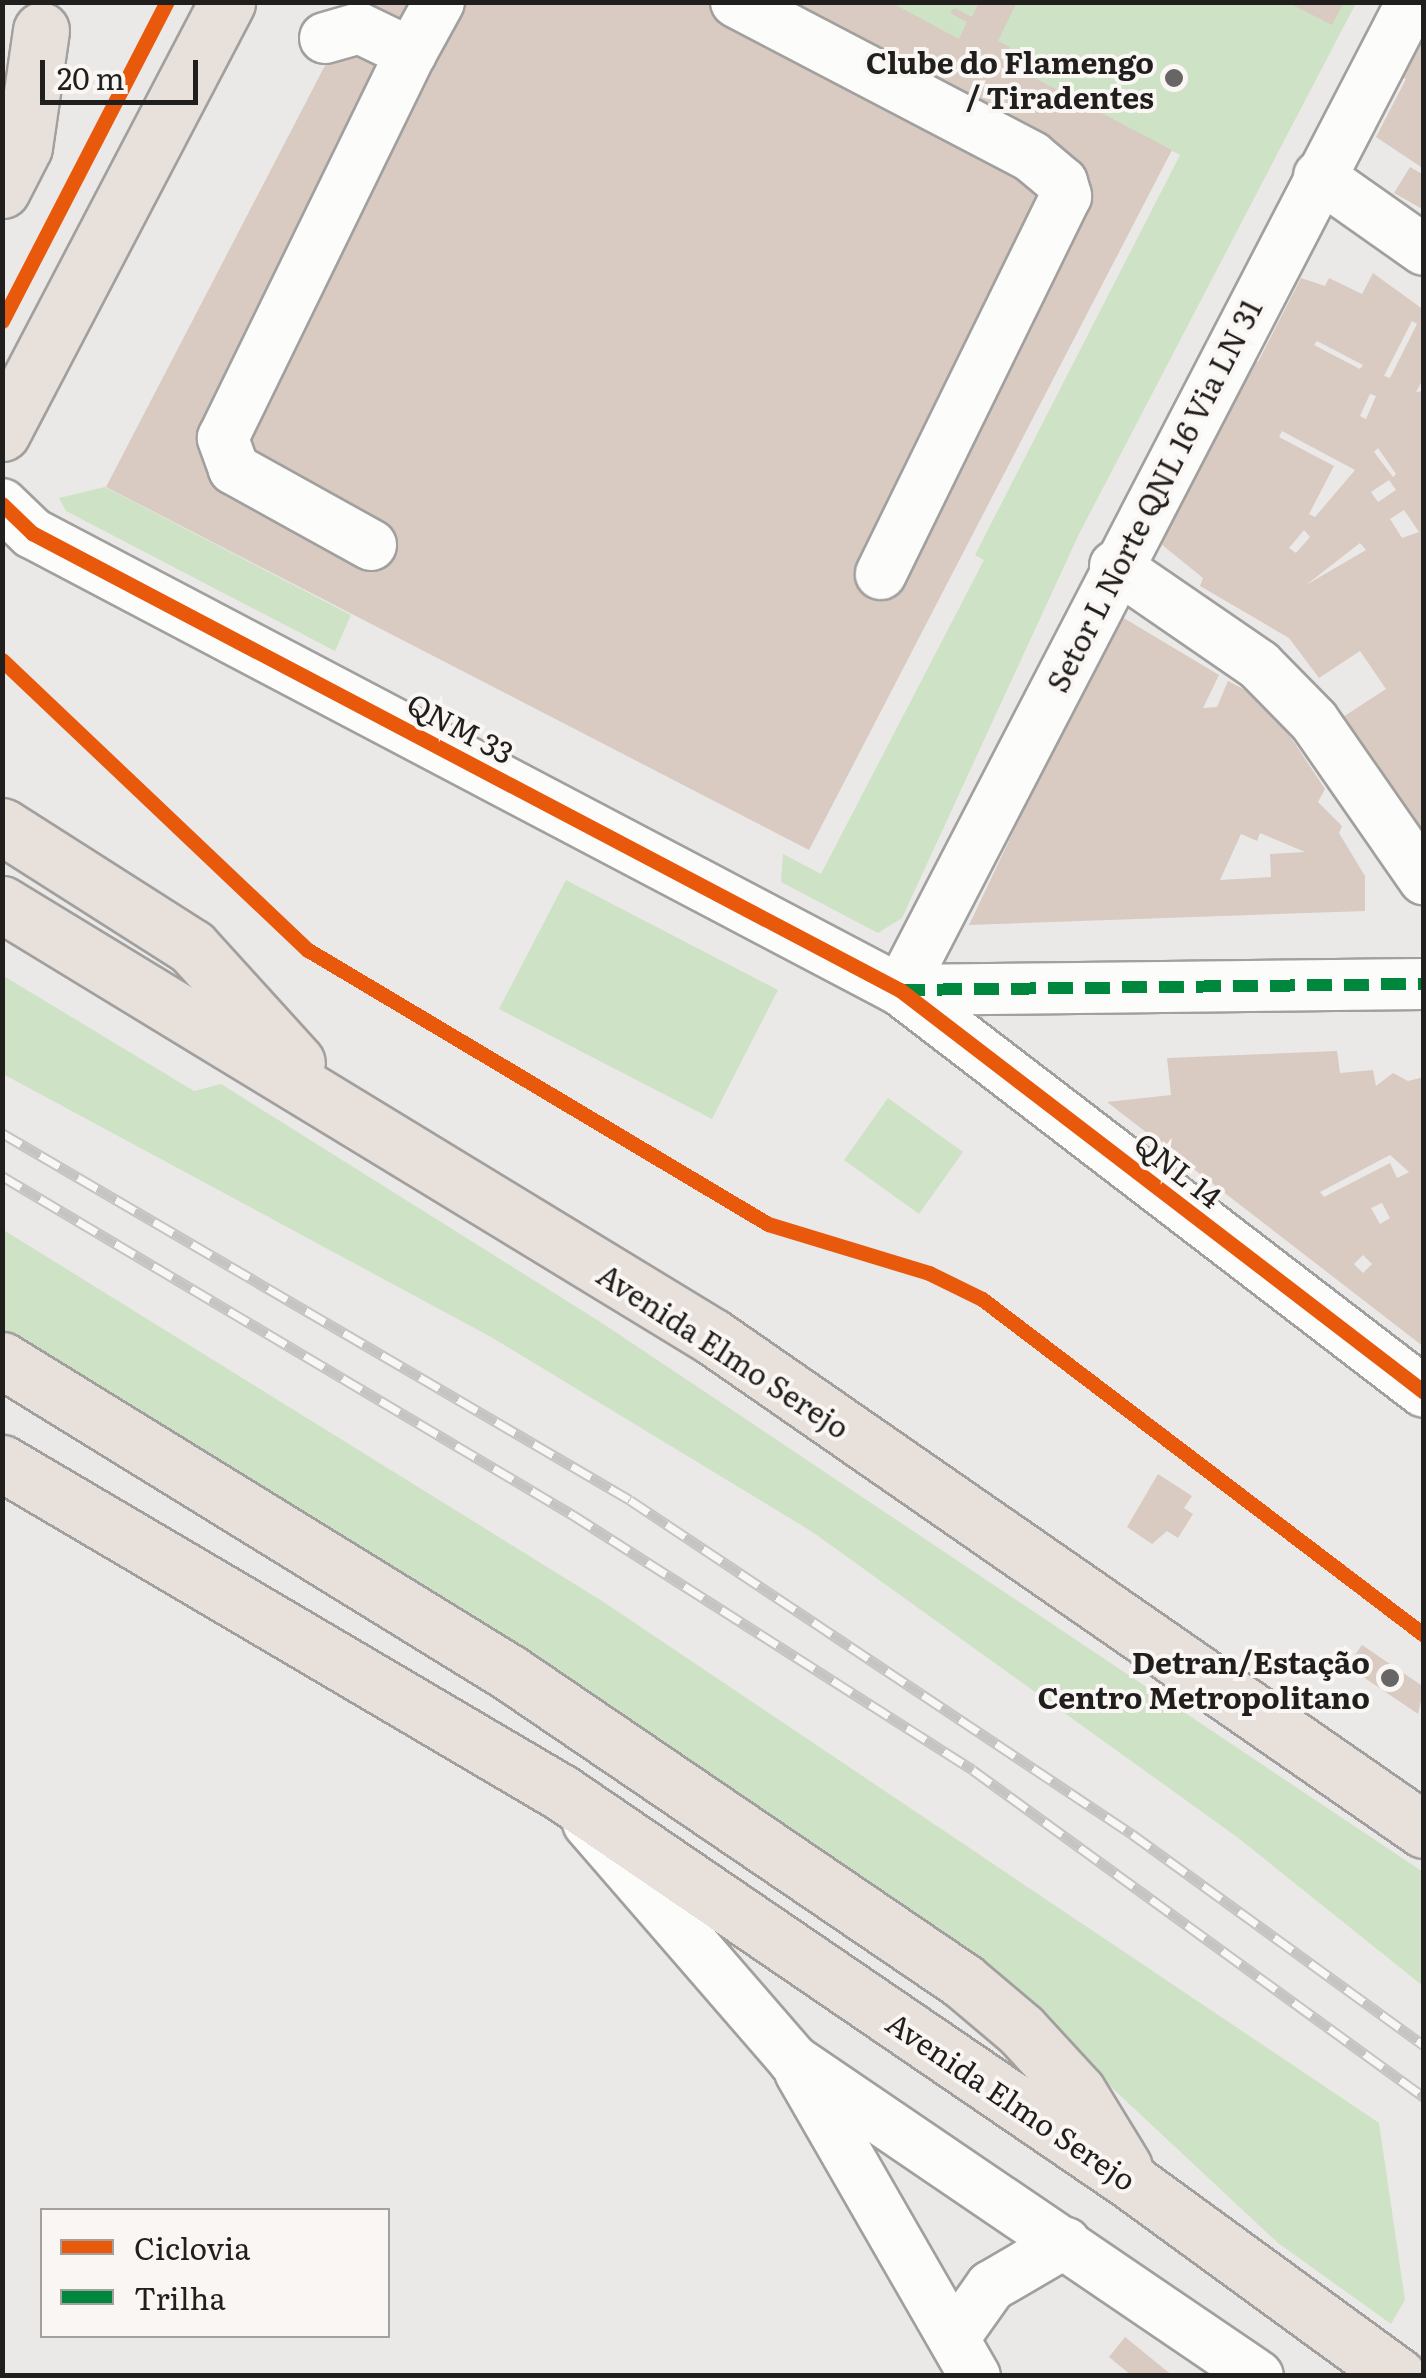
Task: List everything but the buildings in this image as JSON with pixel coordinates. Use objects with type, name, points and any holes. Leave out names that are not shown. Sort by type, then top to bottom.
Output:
[{"type":"main road","points":[[2,434],[227,2]]},
{"type":"main road","points":[[2,101],[48,16]]},
{"type":"main road","points":[[2,190],[24,147],[48,16]]},
{"type":"main road","points":[[2,826],[192,947],[336,1106]]},
{"type":"main road","name":"Avenida Elmo Serejo","points":[[2,904],[713,1337],[1424,1830]]},
{"type":"main road","points":[[2,1360],[510,1673],[962,1982],[1021,2030],[1078,2092],[1133,2183]]},
{"type":"main road","name":"Avenida Elmo Serejo","points":[[2,1463],[562,1793],[1133,2183],[1398,2376]]},
{"type":"street","points":[[736,2],[1032,157],[1062,182],[1066,196],[881,574]]},
{"type":"street","name":"Setor L Norte QNL 16 Via LN 31","points":[[900,990],[1115,566],[1412,2]]},
{"type":"street","points":[[325,38],[423,17]]},
{"type":"street","points":[[371,545],[234,469],[222,438],[423,17]]},
{"type":"street","points":[[1319,176],[1424,250]]},
{"type":"street","name":"QNM 33","points":[[2,504],[32,532],[900,990]]},
{"type":"street","points":[[1115,566],[1259,664],[1314,721],[1424,879]]},
{"type":"street","points":[[900,990],[1424,984]]},
{"type":"street","name":"QNL 14","points":[[900,990],[1424,1392]]},
{"type":"street","points":[[562,1793],[793,2060],[964,2357]]},
{"type":"street","points":[[793,2060],[1258,2376]]},
{"type":"street","points":[[964,2357],[991,2286],[1065,2243]]},
{"type":"green space","points":[[887,3],[1356,3],[1079,534],[902,918],[878,933],[781,882],[783,854],[821,874],[984,560],[975,555],[1180,155]]},
{"type":"green space","points":[[105,487],[351,615],[335,651],[66,511],[59,498]]},
{"type":"green space","points":[[566,880],[778,990],[712,1119],[499,1009]]},
{"type":"green space","points":[[2,975],[194,1091],[221,1084],[602,1323],[1423,1872],[1423,1986],[1237,1837],[811,1531],[491,1337],[3,1074]]},
{"type":"green space","points":[[888,1098],[963,1152],[919,1214],[844,1160]]},
{"type":"green space","points":[[2,1229],[602,1601],[1379,2123],[1405,2300],[1391,2324],[1278,2243],[1048,2028],[3,1338]]},
{"type":"railway","points":[[2,1133],[630,1500],[1132,1834],[1424,2045]]},
{"type":"railway","points":[[2,1176],[573,1515],[973,1770],[1424,2097]]},
{"type":"marked path","points":[[900,990],[1424,984]]},
{"type":"cycle path","points":[[2,321],[167,2]]},
{"type":"cycle path","points":[[2,504],[32,533],[900,990],[1424,1392]]},
{"type":"cycle path","points":[[2,660],[308,950],[768,1224],[929,1273],[982,1299],[1424,1635]]},
{"type":"place","name":"Clube do Flamengo / Tiradentes","points":[[1174,78]]},
{"type":"place","name":"Detran/Estação Centro Metropolitano","points":[[1390,1678]]}]
